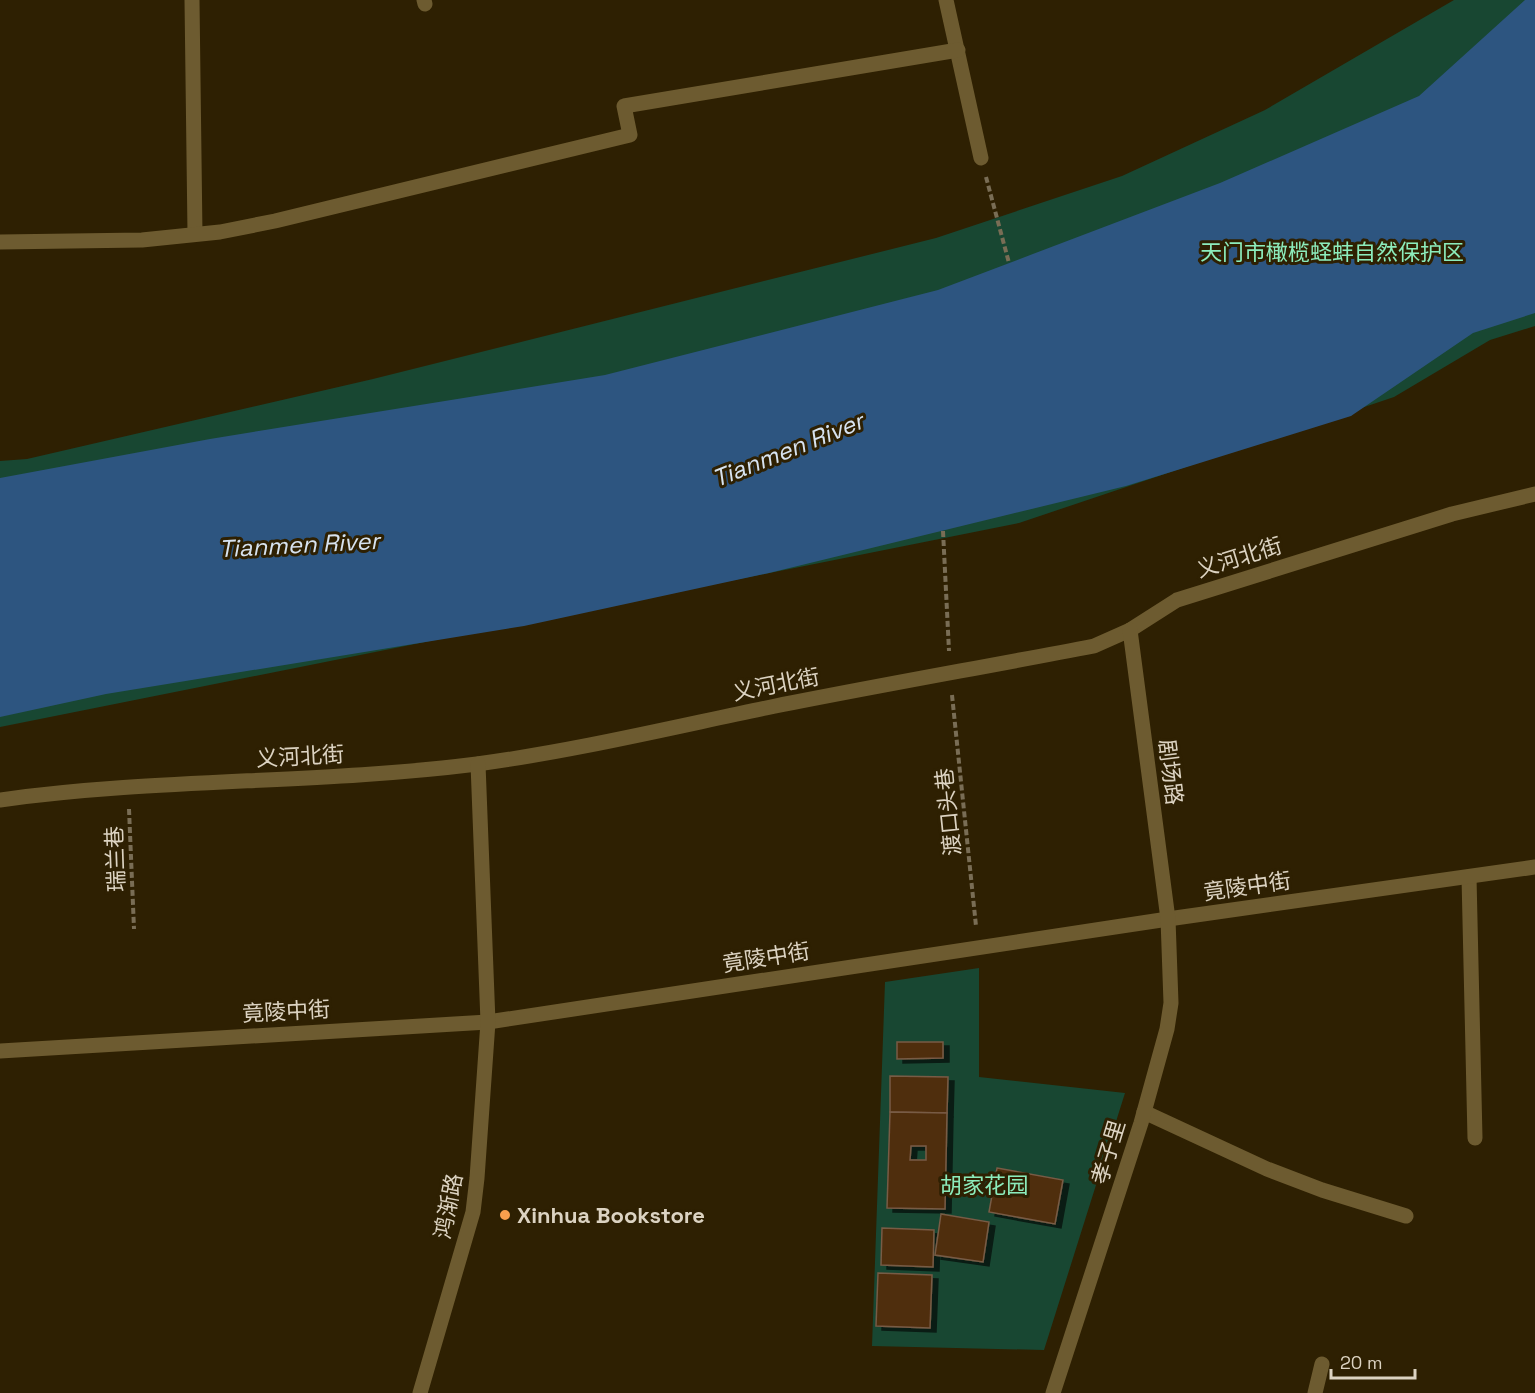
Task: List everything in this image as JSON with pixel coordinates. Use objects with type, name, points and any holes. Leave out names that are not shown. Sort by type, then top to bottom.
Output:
[{"type":"street","points":[[192,0],[195,234]]},
{"type":"street","points":[[946,0],[981,158]]},
{"type":"street","points":[[0,242],[142,240],[220,232],[275,221],[630,135],[624,106],[958,50]]},
{"type":"street","name":"义河北街","points":[[0,800],[64,791],[373,775],[478,764],[598,744],[768,708],[1094,646],[1130,630],[1178,600],[1452,514],[1535,494]]},
{"type":"street","name":"剧场路","points":[[1130,630],[1168,919]]},
{"type":"street","name":"鸿渐路","points":[[420,1393],[473,1212],[477,1178],[488,1022],[478,764]]},
{"type":"street","name":"竟陵中街","points":[[0,1051],[488,1022],[1168,919],[1535,867]]},
{"type":"street","points":[[1469,877],[1475,1138]]},
{"type":"street","name":"孝子里","points":[[1053,1393],[1144,1112],[1167,1029],[1171,1003],[1168,919]]},
{"type":"street","points":[[1144,1112],[1267,1169],[1322,1190],[1406,1216]]},
{"type":"street","points":[[1315,1393],[1322,1364]]},
{"type":"path","points":[[981,158],[1009,263]]},
{"type":"path","name":"渡口头巷","points":[[943,531],[950,674],[978,948]]},
{"type":"path","name":"瑞兰巷","points":[[128,788],[134,929]]},
{"type":"green space","name":"天门市橄榄蛏蚌自然保护区","points":[[1454,0],[1535,0],[1535,326],[1490,340],[1394,397],[1019,523],[0,727],[0,461],[27,459],[373,379],[936,238],[1122,176],[1265,110]]},
{"type":"green space","name":"胡家花园","points":[[979,968],[979,1077],[1125,1093],[1044,1350],[872,1346],[885,982]]},
{"type":"water","name":"天门市橄榄蛏蚌自然保护区","points":[[1525,0],[1535,0],[1535,313],[1473,333],[1351,416],[1126,486],[769,573],[524,626],[106,694],[0,717],[0,478],[210,439],[605,375],[938,290],[1220,183],[1419,96]]},
{"type":"building","points":[[897,1042],[943,1042],[943,1058],[897,1059]]},
{"type":"building","points":[[890,1076],[948,1077],[947,1113],[890,1112]]},
{"type":"building","points":[[890,1112],[947,1113],[945,1209],[887,1208]],"holes":[[[911,1146],[926,1146],[926,1160],[910,1160]]]},
{"type":"building","points":[[997,1168],[1063,1180],[1055,1224],[989,1212]]},
{"type":"building","points":[[941,1214],[989,1222],[983,1262],[935,1255]]},
{"type":"building","points":[[882,1228],[934,1230],[933,1267],[881,1265]]},
{"type":"building","points":[[878,1273],[932,1275],[930,1328],[876,1326]]},
{"type":"place","name":"Xinhua Bookstore","points":[[505,1215]]},
{"type":"water label","name":"Tianmen River","points":[[788,450]]},
{"type":"water label","name":"Tianmen River","points":[[299,545]]}]
